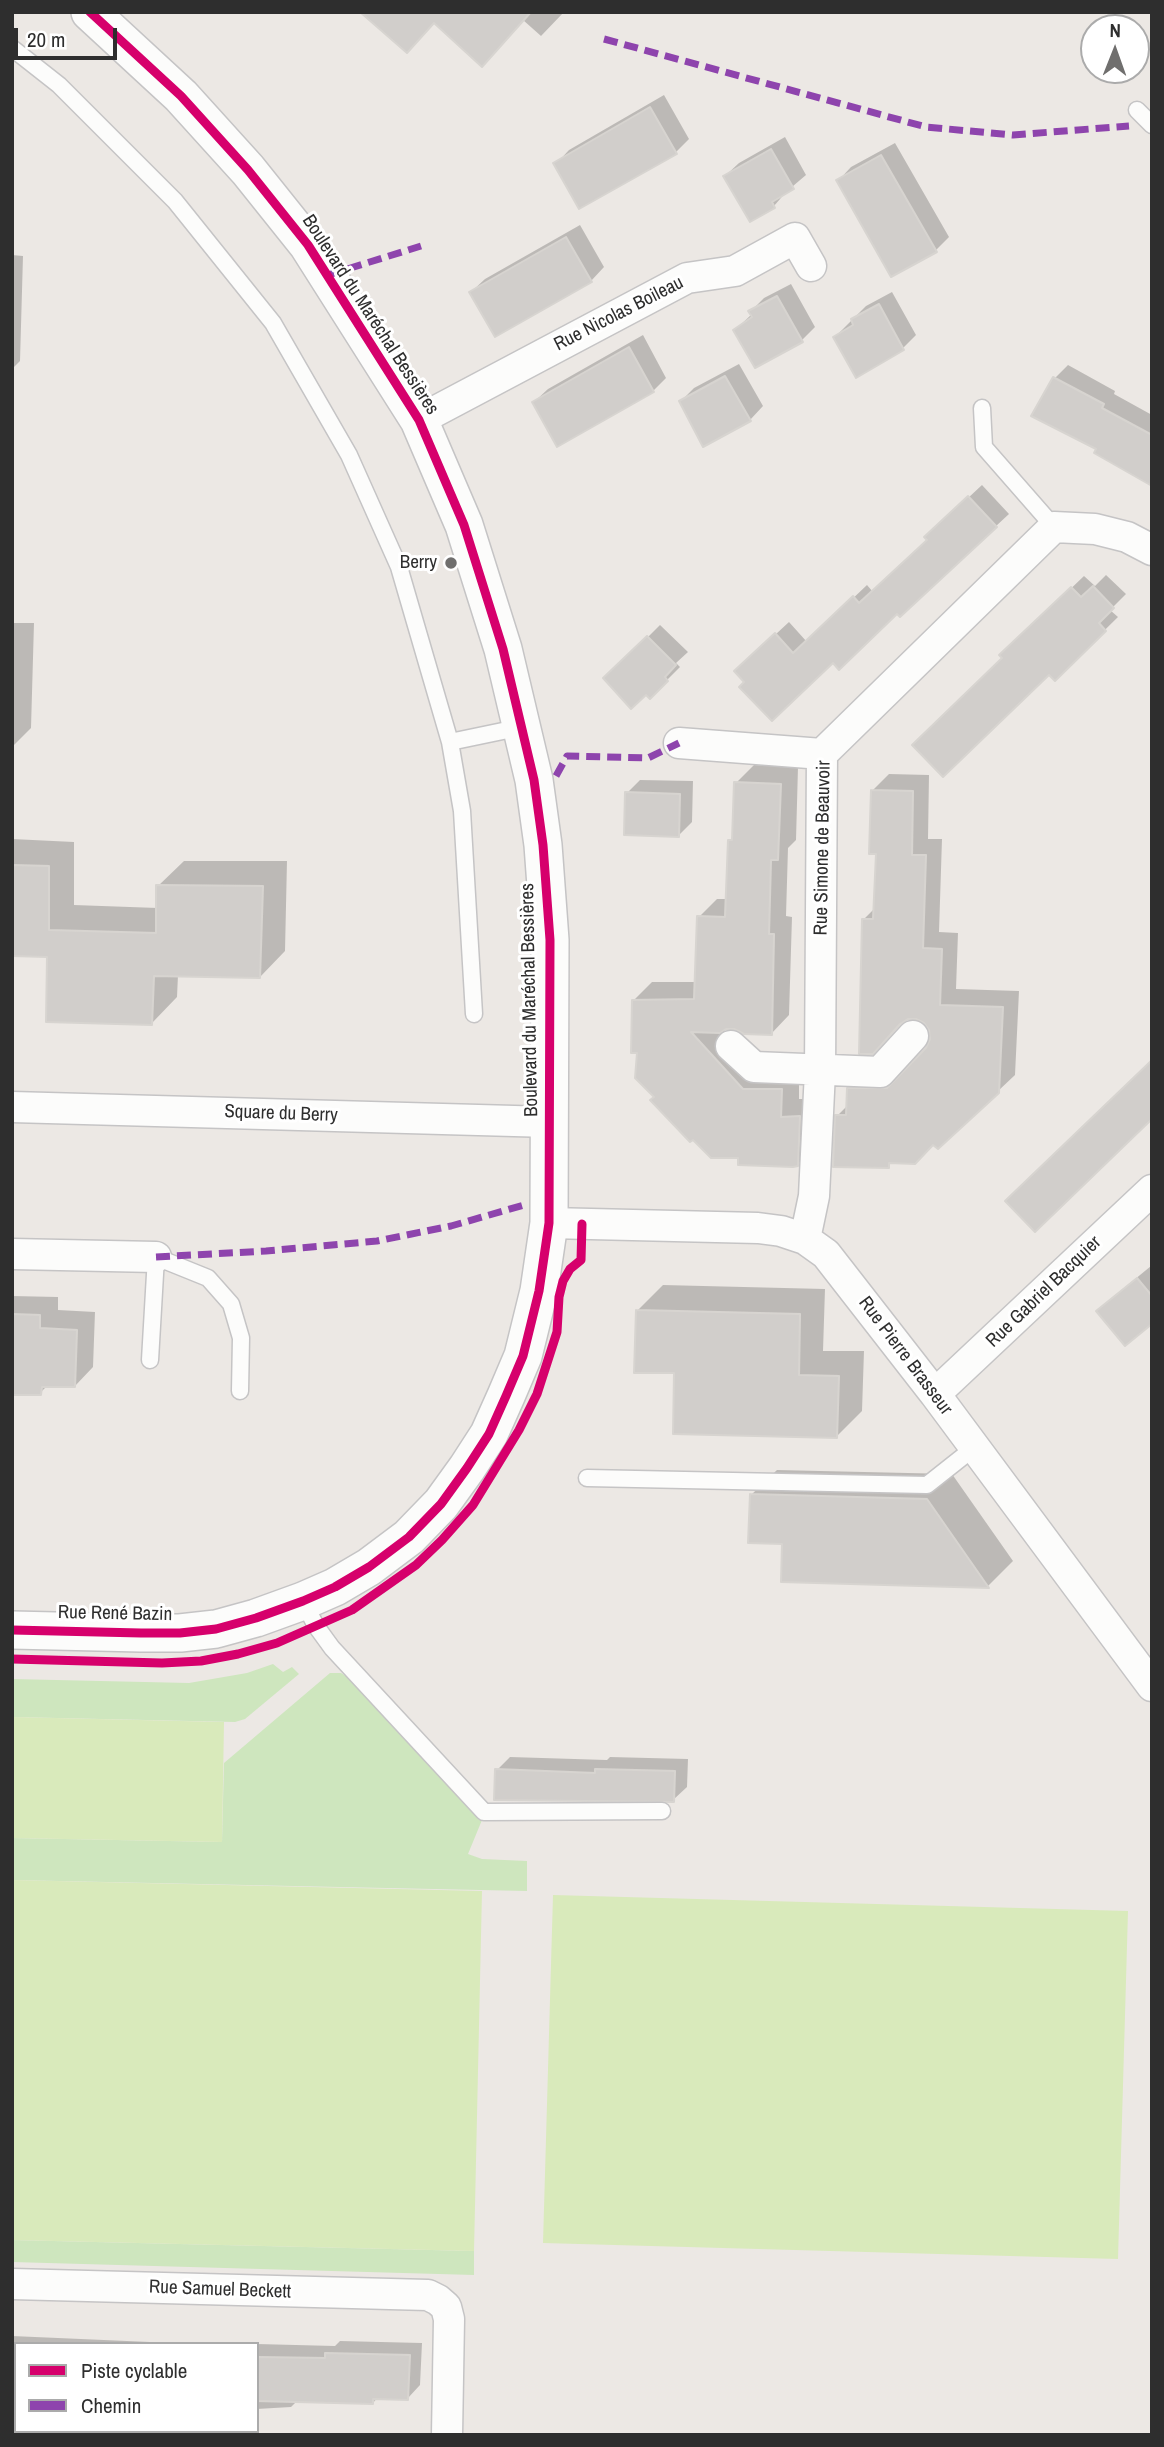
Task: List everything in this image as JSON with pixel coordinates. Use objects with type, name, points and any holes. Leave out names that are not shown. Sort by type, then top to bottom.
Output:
[{"type":"street","name":"Boulevard du Maréchal Bessières","points":[[90,12],[181,96],[248,170],[308,245],[419,420],[464,525],[486,589],[534,780],[543,845],[550,940],[549,1223],[539,1291],[523,1356],[489,1434],[441,1504],[410,1537],[369,1567],[335,1587],[303,1601],[216,1629]]},
{"type":"street","name":"Rue Nicolas Boileau","points":[[419,420],[687,278],[735,271],[795,238],[811,266]]},
{"type":"street","points":[[1054,527],[1127,537],[1152,550]]},
{"type":"street","name":"Rue Simone de Beauvoir","points":[[805,1239],[814,1196],[820,1070],[822,754],[1054,527]]},
{"type":"street","points":[[679,743],[822,754]]},
{"type":"street","points":[[731,1045],[754,1067],[880,1072],[913,1036]]},
{"type":"street","name":"Square du Berry","points":[[12,1107],[550,1122]]},
{"type":"street","name":"Rue Gabriel Bacquier","points":[[935,1394],[1152,1189]]},
{"type":"street","name":"Rue Pierre Brasseur","points":[[549,1223],[758,1228],[781,1231],[805,1239],[825,1254],[935,1394],[1152,1686]]},
{"type":"street","points":[[12,1254],[156,1256]]},
{"type":"street","name":"Rue René Bazin","points":[[12,1630],[180,1633],[216,1629]]},
{"type":"street","name":"Rue Samuel Beckett","points":[[12,2284],[428,2295],[446,2307],[449,2319],[447,2435]]},
{"type":"lane","points":[[12,48],[60,85],[175,201],[273,323],[349,455],[399,567],[450,742],[462,811],[474,1014]]},
{"type":"lane","points":[[1137,110],[1152,125]]},
{"type":"lane","points":[[982,408],[984,447],[1054,527]]},
{"type":"lane","points":[[450,742],[522,727]]},
{"type":"lane","points":[[150,1360],[156,1256],[208,1278],[231,1304],[241,1338],[240,1391]]},
{"type":"lane","points":[[587,1478],[927,1485],[975,1447]]},
{"type":"lane","points":[[303,1601],[332,1648],[484,1811],[662,1811]]},
{"type":"green space","points":[[273,1664],[283,1672],[292,1667],[299,1674],[245,1719],[235,1722],[12,1717],[12,1679],[189,1683],[247,1673]]},
{"type":"green space","points":[[330,1673],[341,1673],[352,1680],[482,1820],[468,1854],[482,1859],[527,1861],[527,1891],[12,1880],[12,1838],[222,1842],[224,1763]]},
{"type":"green space","points":[[12,1717],[224,1722],[222,1842],[12,1838]]},
{"type":"green space","points":[[12,1880],[482,1891],[474,2251],[12,2240]]},
{"type":"green space","points":[[553,1895],[1128,1911],[1118,2259],[543,2243]]},
{"type":"green space","points":[[12,2240],[474,2251],[474,2275],[12,2262]]},
{"type":"building","points":[[360,12],[531,12],[482,67],[434,23],[407,53]]},
{"type":"building","points":[[650,107],[677,154],[579,209],[553,163]]},
{"type":"building","points":[[771,149],[794,189],[772,202],[775,208],[750,222],[723,176]]},
{"type":"building","points":[[881,155],[937,252],[891,277],[836,180]]},
{"type":"building","points":[[566,237],[592,282],[495,337],[469,292]]},
{"type":"building","points":[[777,296],[803,342],[755,368],[733,330],[752,317],[748,311]]},
{"type":"building","points":[[879,304],[904,350],[856,378],[833,337],[853,325],[851,319]]},
{"type":"building","points":[[629,347],[654,392],[557,447],[532,402]]},
{"type":"building","points":[[725,376],[751,421],[703,447],[679,401]]},
{"type":"building","points":[[1053,377],[1104,404],[1102,408],[1152,435],[1152,486],[1094,453],[1096,449],[1031,416]]},
{"type":"building","points":[[968,496],[997,527],[900,617],[897,614],[839,670],[833,663],[772,721],[739,687],[744,682],[734,671],[775,633],[793,653],[853,596],[859,603],[927,540],[924,537]]},
{"type":"building","points":[[1093,586],[1114,608],[1099,623],[1106,631],[1055,681],[1049,675],[943,777],[912,745],[1002,658],[999,655],[1071,587],[1081,597]]},
{"type":"building","points":[[647,636],[676,665],[665,677],[668,681],[650,699],[646,695],[631,709],[603,678]]},
{"type":"building","points":[[734,782],[781,784],[778,860],[771,860],[769,934],[774,934],[772,1035],[744,1034],[734,1029],[726,1029],[720,1033],[691,1032],[743,1089],[782,1089],[781,1117],[800,1116],[798,1166],[793,1167],[738,1165],[738,1158],[711,1158],[693,1140],[690,1142],[650,1100],[654,1097],[635,1078],[637,1053],[631,1053],[632,1000],[694,999],[697,916],[725,917],[728,840],[732,840]]},
{"type":"building","points":[[871,790],[913,791],[912,855],[926,855],[923,948],[942,949],[940,1005],[1003,1007],[999,1093],[938,1149],[933,1145],[915,1164],[889,1163],[889,1168],[833,1167],[835,1115],[846,1115],[847,1088],[887,1088],[926,1048],[930,1039],[929,1030],[924,1023],[908,1019],[900,1024],[873,1054],[859,1054],[862,919],[873,919],[876,854],[869,854]]},
{"type":"building","points":[[625,792],[680,794],[679,837],[624,835]]},
{"type":"building","points":[[12,865],[49,866],[49,930],[156,933],[156,885],[263,886],[260,978],[154,976],[152,1025],[46,1022],[47,957],[12,956]]},
{"type":"building","points":[[1152,1060],[1152,1119],[1035,1232],[1005,1201]]},
{"type":"building","points":[[1137,1278],[1152,1296],[1152,1324],[1125,1346],[1096,1311]]},
{"type":"building","points":[[636,1310],[800,1314],[799,1375],[839,1376],[837,1438],[673,1434],[674,1373],[634,1373]]},
{"type":"building","points":[[12,1314],[40,1315],[40,1328],[77,1330],[75,1387],[42,1387],[41,1395],[12,1395]]},
{"type":"building","points":[[750,1494],[927,1499],[989,1588],[781,1582],[782,1544],[748,1543]]},
{"type":"building","points":[[495,1769],[595,1773],[595,1769],[675,1771],[674,1802],[494,1800]]},
{"type":"building","points":[[325,2353],[410,2355],[408,2400],[373,2399],[373,2404],[259,2401],[259,2357],[325,2358]]},
{"type":"marked path","points":[[604,39],[926,127],[1013,135],[1129,126]]},
{"type":"marked path","points":[[328,275],[421,246]]},
{"type":"marked path","points":[[556,776],[567,756],[648,758],[679,743]]},
{"type":"marked path","points":[[156,1257],[377,1241],[451,1226],[524,1205]]},
{"type":"cycle path","points":[[12,1630],[180,1633],[216,1629],[256,1618],[335,1587],[369,1567],[409,1537],[441,1504],[467,1468],[489,1434],[506,1396],[523,1356],[539,1291],[549,1223],[550,940],[543,845],[534,780],[503,649],[464,525],[419,420],[308,245],[248,170],[181,96],[90,12]]},
{"type":"cycle path","points":[[12,1659],[162,1663],[201,1661],[238,1654],[277,1643],[352,1610],[416,1565],[473,1505],[519,1430],[537,1394],[557,1332],[559,1297],[563,1281],[570,1269],[581,1260],[582,1224]]},
{"type":"place","name":"Berry","points":[[451,563]]}]
